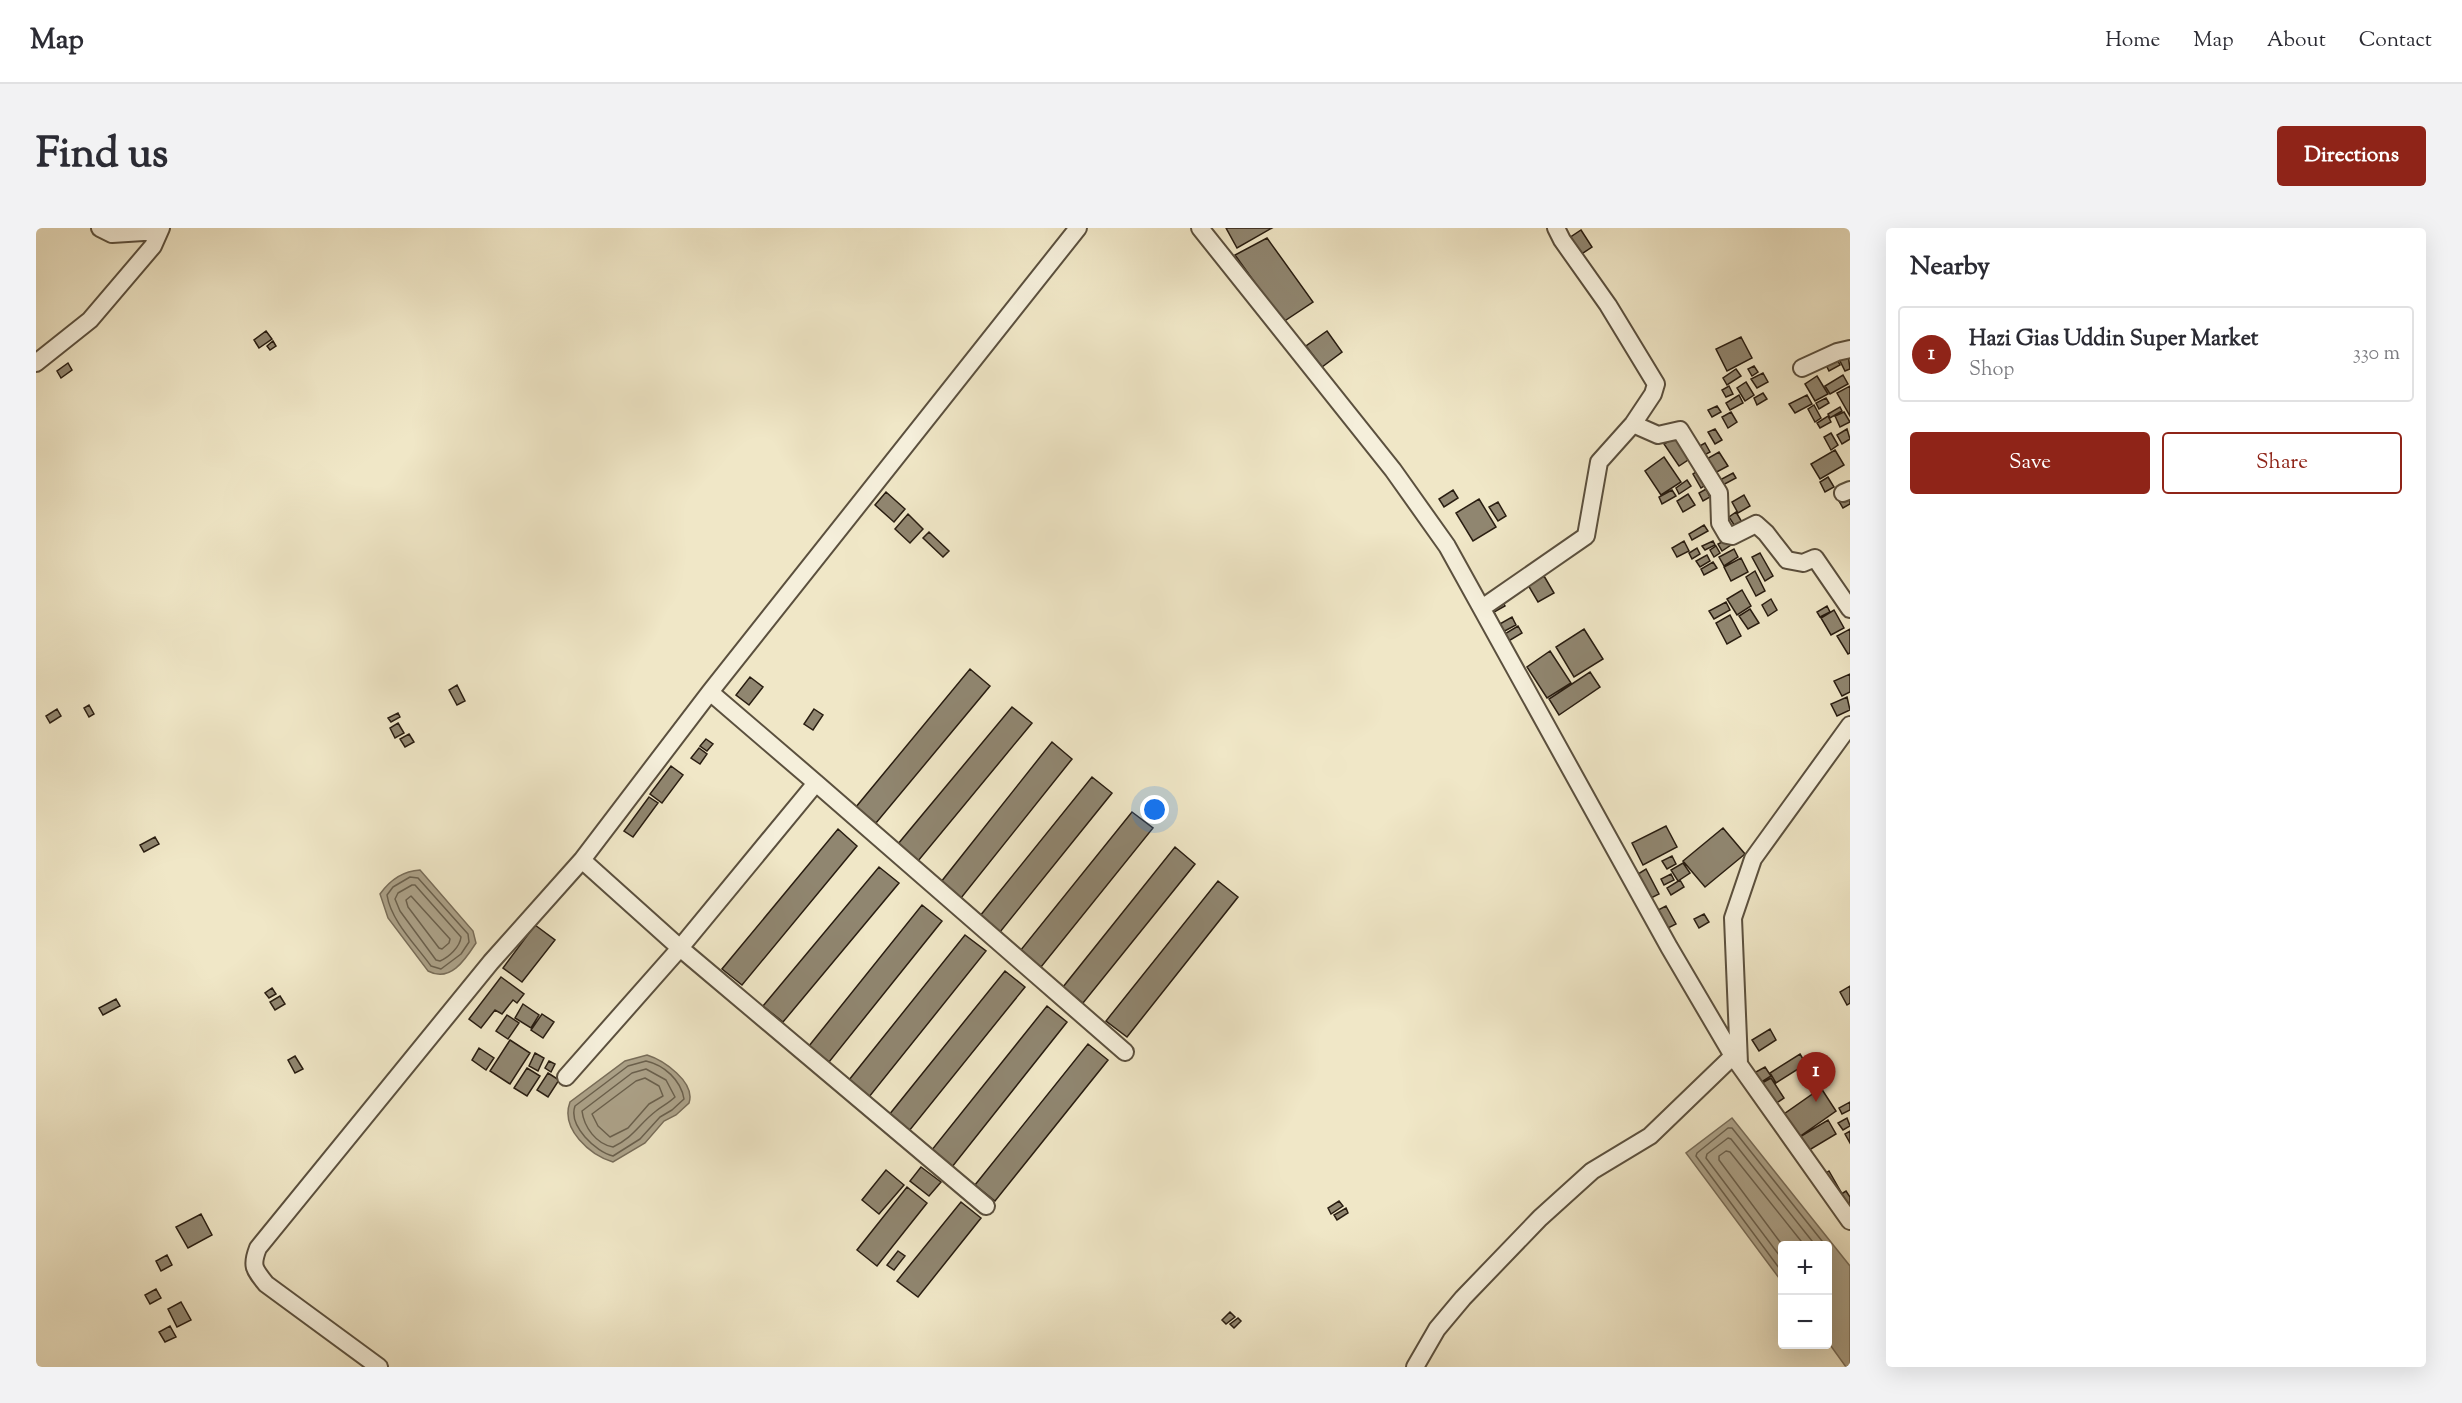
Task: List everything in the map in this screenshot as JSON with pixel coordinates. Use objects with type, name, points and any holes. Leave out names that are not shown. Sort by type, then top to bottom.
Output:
[{"type":"street","points":[[36,363],[90,320],[153,246],[160,229],[112,234],[100,228]]},
{"type":"street","points":[[379,1367],[266,1284],[256,1271],[253,1261],[258,1248],[491,962],[582,860],[710,692],[1078,228]]},
{"type":"street","points":[[1200,228],[1393,470],[1447,546],[1669,947],[1736,1059],[1850,1221]]},
{"type":"street","points":[[1482,608],[1586,536],[1599,462],[1633,424],[1653,394],[1656,384],[1608,305],[1556,228]]},
{"type":"street","points":[[1802,368],[1837,352],[1850,349]]},
{"type":"street","points":[[1633,424],[1658,435],[1680,430],[1719,494],[1720,523],[1727,535],[1732,536],[1756,524],[1787,560],[1803,562],[1815,558],[1850,609]]},
{"type":"street","points":[[710,692],[1125,1052]]},
{"type":"street","points":[[1415,1367],[1437,1329],[1463,1298],[1540,1218],[1592,1171],[1650,1136],[1736,1059],[1733,918],[1753,859],[1850,725]]},
{"type":"street","points":[[566,1077],[680,948],[816,783]]},
{"type":"street","points":[[582,860],[680,948],[986,1206]]},
{"type":"water","points":[[420,870],[473,931],[476,943],[456,968],[443,974],[428,971],[388,918],[380,894],[397,877]]},
{"type":"water","points":[[647,1055],[677,1073],[688,1087],[689,1103],[676,1115],[664,1121],[645,1143],[613,1162],[604,1159],[579,1140],[573,1131],[569,1122],[570,1102],[625,1061]]},
{"type":"water","points":[[1732,1118],[1830,1241],[1778,1241],[1778,1277],[1686,1153]]},
{"type":"water","points":[[1832,1243],[1850,1266],[1850,1367],[1846,1367],[1832,1348]]},
{"type":"building","points":[[1226,228],[1272,228],[1237,248]]},
{"type":"building","points":[[1581,230],[1592,247],[1577,257],[1566,240]]},
{"type":"building","points":[[1267,238],[1313,302],[1283,322],[1235,255]]},
{"type":"building","points":[[266,331],[272,339],[259,348],[254,340]]},
{"type":"building","points":[[1327,331],[1342,352],[1322,367],[1306,346]]},
{"type":"building","points":[[1741,337],[1752,358],[1727,371],[1716,349]]},
{"type":"building","points":[[273,341],[276,346],[270,350],[267,346]]},
{"type":"building","points":[[1848,354],[1850,369],[1845,371],[1839,359]]},
{"type":"building","points":[[1836,357],[1840,365],[1829,371],[1825,363]]},
{"type":"building","points":[[68,363],[72,370],[61,378],[57,371]]},
{"type":"building","points":[[1754,366],[1758,372],[1752,376],[1748,369]]},
{"type":"building","points":[[1736,369],[1741,376],[1727,385],[1723,378]]},
{"type":"building","points":[[1763,373],[1768,382],[1757,388],[1751,379]]},
{"type":"building","points":[[1843,375],[1848,384],[1830,394],[1825,386]]},
{"type":"building","points":[[1817,376],[1828,394],[1815,401],[1805,384]]},
{"type":"building","points":[[1746,382],[1754,395],[1745,401],[1737,388]]},
{"type":"building","points":[[1729,386],[1733,394],[1726,397],[1722,390]]},
{"type":"building","points":[[1850,386],[1850,416],[1837,393]]},
{"type":"building","points":[[1763,393],[1767,399],[1757,405],[1754,398]]},
{"type":"building","points":[[1739,395],[1743,403],[1730,410],[1726,403]]},
{"type":"building","points":[[1807,395],[1812,404],[1795,413],[1789,404]]},
{"type":"building","points":[[1826,398],[1829,403],[1819,409],[1816,403]]},
{"type":"building","points":[[1814,405],[1821,418],[1815,422],[1808,409]]},
{"type":"building","points":[[1717,406],[1721,412],[1712,417],[1708,410]]},
{"type":"building","points":[[1840,407],[1842,411],[1830,418],[1828,414]]},
{"type":"building","points":[[1731,412],[1737,422],[1728,428],[1722,417]]},
{"type":"building","points":[[1844,412],[1850,422],[1840,427],[1835,416]]},
{"type":"building","points":[[1828,416],[1831,422],[1820,428],[1817,423]]},
{"type":"building","points":[[1715,429],[1722,440],[1715,444],[1708,432]]},
{"type":"building","points":[[1847,429],[1850,439],[1842,444],[1837,435]]},
{"type":"building","points":[[1831,433],[1838,445],[1831,450],[1824,437]]},
{"type":"building","points":[[1677,436],[1691,458],[1679,466],[1664,444]]},
{"type":"building","points":[[1705,443],[1710,452],[1701,457],[1696,448]]},
{"type":"building","points":[[1835,450],[1844,465],[1820,479],[1811,464]]},
{"type":"building","points":[[1719,452],[1728,466],[1713,474],[1705,460]]},
{"type":"building","points":[[1664,457],[1681,482],[1661,495],[1645,471]]},
{"type":"building","points":[[1702,468],[1710,482],[1701,488],[1693,474]]},
{"type":"building","points":[[1733,473],[1736,478],[1721,486],[1718,481]]},
{"type":"building","points":[[1828,477],[1834,487],[1825,492],[1820,482]]},
{"type":"building","points":[[1687,480],[1691,486],[1679,494],[1676,488]]},
{"type":"building","points":[[1706,489],[1710,497],[1703,501],[1699,493]]},
{"type":"building","points":[[1453,490],[1458,498],[1444,507],[1439,499]]},
{"type":"building","points":[[1672,490],[1676,496],[1662,504],[1659,497]]},
{"type":"building","points":[[886,492],[905,509],[894,522],[875,505]]},
{"type":"building","points":[[1688,494],[1695,505],[1683,512],[1677,501]]},
{"type":"building","points":[[1850,494],[1850,504],[1843,508],[1839,501]]},
{"type":"building","points":[[1744,495],[1750,506],[1738,513],[1732,502]]},
{"type":"building","points":[[1479,499],[1496,527],[1473,541],[1456,513]]},
{"type":"building","points":[[1498,502],[1506,516],[1498,521],[1489,507]]},
{"type":"building","points":[[1736,512],[1743,524],[1736,528],[1729,517]]},
{"type":"building","points":[[908,514],[923,529],[910,543],[895,529]]},
{"type":"building","points":[[1704,525],[1708,531],[1692,540],[1689,534]]},
{"type":"building","points":[[929,532],[949,551],[943,557],[923,538]]},
{"type":"building","points":[[1728,539],[1731,545],[1722,551],[1718,544]]},
{"type":"building","points":[[1684,541],[1689,551],[1677,557],[1672,548]]},
{"type":"building","points":[[1713,541],[1715,545],[1705,550],[1702,546]]},
{"type":"building","points":[[1716,546],[1720,553],[1714,557],[1710,550]]},
{"type":"building","points":[[1697,548],[1700,554],[1692,559],[1689,553]]},
{"type":"building","points":[[1734,549],[1738,557],[1724,566],[1719,557]]},
{"type":"building","points":[[1760,553],[1773,576],[1765,581],[1752,557]]},
{"type":"building","points":[[1707,555],[1710,561],[1700,567],[1696,561]]},
{"type":"building","points":[[1741,558],[1748,572],[1731,581],[1724,567]]},
{"type":"building","points":[[1713,562],[1717,568],[1704,575],[1701,569]]},
{"type":"building","points":[[1755,571],[1765,591],[1756,596],[1746,577]]},
{"type":"building","points":[[1544,576],[1554,593],[1538,602],[1528,585]]},
{"type":"building","points":[[1742,590],[1751,606],[1737,615],[1727,599]]},
{"type":"building","points":[[1771,599],[1777,610],[1768,616],[1762,605]]},
{"type":"building","points":[[1502,600],[1505,606],[1494,612],[1500,624],[1512,617],[1516,625],[1501,633],[1487,608]]},
{"type":"building","points":[[1726,602],[1730,610],[1714,619],[1709,611]]},
{"type":"building","points":[[1827,606],[1830,612],[1820,617],[1817,612]]},
{"type":"building","points":[[1750,609],[1759,623],[1748,629],[1739,616]]},
{"type":"building","points":[[1834,610],[1844,628],[1831,635],[1821,618]]},
{"type":"building","points":[[1730,615],[1741,636],[1727,644],[1716,623]]},
{"type":"building","points":[[1518,626],[1522,633],[1507,642],[1503,635]]},
{"type":"building","points":[[1584,629],[1603,659],[1574,677],[1556,647]]},
{"type":"building","points":[[1850,629],[1850,653],[1848,654],[1837,636]]},
{"type":"building","points":[[1550,651],[1571,683],[1547,698],[1527,667]]},
{"type":"building","points":[[970,669],[990,686],[876,823],[856,807]]},
{"type":"building","points":[[1590,672],[1600,687],[1559,715],[1549,699]]},
{"type":"building","points":[[1850,674],[1850,692],[1842,696],[1834,681]]},
{"type":"building","points":[[750,677],[763,687],[749,705],[736,695]]},
{"type":"building","points":[[457,685],[465,701],[457,705],[449,690]]},
{"type":"building","points":[[1847,697],[1850,710],[1837,716],[1831,704]]},
{"type":"building","points":[[89,705],[94,714],[89,717],[84,708]]},
{"type":"building","points":[[1012,707],[1032,723],[918,861],[898,844]]},
{"type":"building","points":[[57,709],[61,716],[50,723],[46,716]]},
{"type":"building","points":[[814,709],[823,715],[813,730],[804,724]]},
{"type":"building","points":[[398,713],[400,717],[391,722],[388,718]]},
{"type":"building","points":[[398,723],[404,733],[395,738],[390,728]]},
{"type":"building","points":[[409,734],[414,742],[405,747],[400,739]]},
{"type":"building","points":[[706,739],[713,744],[707,751],[700,746]]},
{"type":"building","points":[[1052,742],[1072,759],[961,898],[941,882]]},
{"type":"building","points":[[699,748],[707,754],[700,764],[691,758]]},
{"type":"building","points":[[671,766],[683,775],[662,803],[650,794]]},
{"type":"building","points":[[1092,777],[1112,793],[1000,932],[980,916]]},
{"type":"building","points":[[649,797],[658,803],[633,837],[624,831]]},
{"type":"building","points":[[1132,812],[1153,828],[1041,967],[1020,951]]},
{"type":"building","points":[[1666,826],[1677,847],[1643,865],[1632,843]]},
{"type":"building","points":[[1723,828],[1745,854],[1705,887],[1683,861]]},
{"type":"building","points":[[838,829],[857,846],[742,985],[722,969]]},
{"type":"building","points":[[155,837],[159,844],[144,852],[140,845]]},
{"type":"building","points":[[1175,847],[1195,864],[1083,1003],[1063,987]]},
{"type":"building","points":[[1672,856],[1676,864],[1667,869],[1662,861]]},
{"type":"building","points":[[1683,863],[1690,873],[1678,881],[1671,870]]},
{"type":"building","points":[[879,867],[899,883],[783,1022],[763,1006]]},
{"type":"building","points":[[1646,869],[1659,894],[1651,898],[1638,874]]},
{"type":"building","points":[[1671,874],[1674,880],[1664,885],[1661,879]]},
{"type":"building","points":[[1680,880],[1684,887],[1671,895],[1667,888]]},
{"type":"building","points":[[1218,881],[1238,897],[1127,1037],[1106,1021]]},
{"type":"building","points":[[922,905],[942,921],[829,1062],[809,1046]]},
{"type":"building","points":[[1666,906],[1676,924],[1666,929],[1656,911]]},
{"type":"building","points":[[1704,914],[1709,922],[1699,928],[1694,919]]},
{"type":"building","points":[[535,925],[555,940],[522,982],[503,968]]},
{"type":"building","points":[[965,935],[986,951],[869,1097],[849,1080]]},
{"type":"building","points":[[1005,971],[1025,987],[909,1131],[889,1115]]},
{"type":"building","points":[[501,977],[524,994],[517,1003],[513,1000],[502,1014],[495,1010],[481,1028],[469,1019]]},
{"type":"building","points":[[1850,986],[1850,1003],[1847,1005],[1840,992]]},
{"type":"building","points":[[272,988],[276,994],[269,998],[265,993]]},
{"type":"building","points":[[280,996],[285,1004],[275,1010],[270,1002]]},
{"type":"building","points":[[116,999],[120,1006],[103,1015],[99,1008]]},
{"type":"building","points":[[523,1004],[539,1015],[531,1028],[515,1018]]},
{"type":"building","points":[[1047,1006],[1067,1022],[952,1167],[931,1151]]},
{"type":"building","points":[[542,1014],[554,1022],[543,1038],[531,1030]]},
{"type":"building","points":[[507,1015],[519,1023],[508,1039],[496,1031]]},
{"type":"building","points":[[1770,1029],[1776,1040],[1759,1051],[1752,1040]]},
{"type":"building","points":[[510,1040],[530,1053],[510,1084],[490,1071]]},
{"type":"building","points":[[1088,1044],[1108,1060],[995,1201],[975,1185]]},
{"type":"building","points":[[479,1048],[494,1058],[486,1070],[472,1060]]},
{"type":"building","points":[[535,1053],[544,1058],[538,1071],[529,1066]]},
{"type":"building","points":[[1800,1054],[1806,1064],[1776,1083],[1770,1073]]},
{"type":"building","points":[[295,1056],[303,1069],[295,1073],[288,1060]]},
{"type":"building","points":[[549,1061],[555,1064],[551,1072],[545,1068]]},
{"type":"building","points":[[1765,1067],[1771,1076],[1760,1083],[1754,1073]]},
{"type":"building","points":[[527,1068],[540,1076],[527,1096],[514,1088]]},
{"type":"building","points":[[548,1073],[559,1080],[548,1097],[537,1090]]},
{"type":"building","points":[[1771,1078],[1784,1098],[1775,1104],[1762,1083]]},
{"type":"building","points":[[1821,1088],[1836,1111],[1799,1137],[1784,1114]]},
{"type":"building","points":[[1850,1102],[1850,1110],[1842,1114],[1839,1108]]},
{"type":"building","points":[[1847,1118],[1850,1126],[1843,1130],[1838,1123]]},
{"type":"building","points":[[1828,1120],[1836,1134],[1806,1152],[1798,1138]]},
{"type":"building","points":[[1850,1131],[1850,1143],[1845,1134]]},
{"type":"building","points":[[921,1167],[941,1182],[929,1196],[910,1181]]},
{"type":"building","points":[[886,1170],[904,1185],[879,1214],[862,1200]]},
{"type":"building","points":[[1829,1171],[1841,1192],[1835,1196],[1823,1175]]},
{"type":"building","points":[[907,1187],[927,1203],[877,1266],[857,1250]]},
{"type":"building","points":[[1846,1191],[1850,1197],[1850,1205],[1846,1208],[1838,1196]]},
{"type":"building","points":[[1339,1201],[1343,1206],[1331,1214],[1328,1208]]},
{"type":"building","points":[[961,1202],[981,1218],[918,1297],[897,1281]]},
{"type":"building","points":[[1346,1208],[1348,1213],[1337,1220],[1334,1215]]},
{"type":"building","points":[[201,1214],[212,1235],[188,1248],[176,1227]]},
{"type":"building","points":[[898,1251],[905,1256],[894,1270],[887,1265]]},
{"type":"building","points":[[167,1255],[172,1265],[161,1271],[156,1261]]},
{"type":"building","points":[[156,1289],[161,1298],[150,1304],[145,1295]]},
{"type":"building","points":[[181,1302],[191,1320],[177,1327],[168,1309]]},
{"type":"building","points":[[1230,1312],[1235,1317],[1226,1324],[1222,1320]]},
{"type":"building","points":[[1238,1318],[1241,1321],[1234,1328],[1230,1324]]},
{"type":"building","points":[[170,1326],[176,1337],[165,1342],[159,1332]]},
{"type":"place","name":"Hazi Gias Uddin Super Market","points":[[1816,1102]]}]
